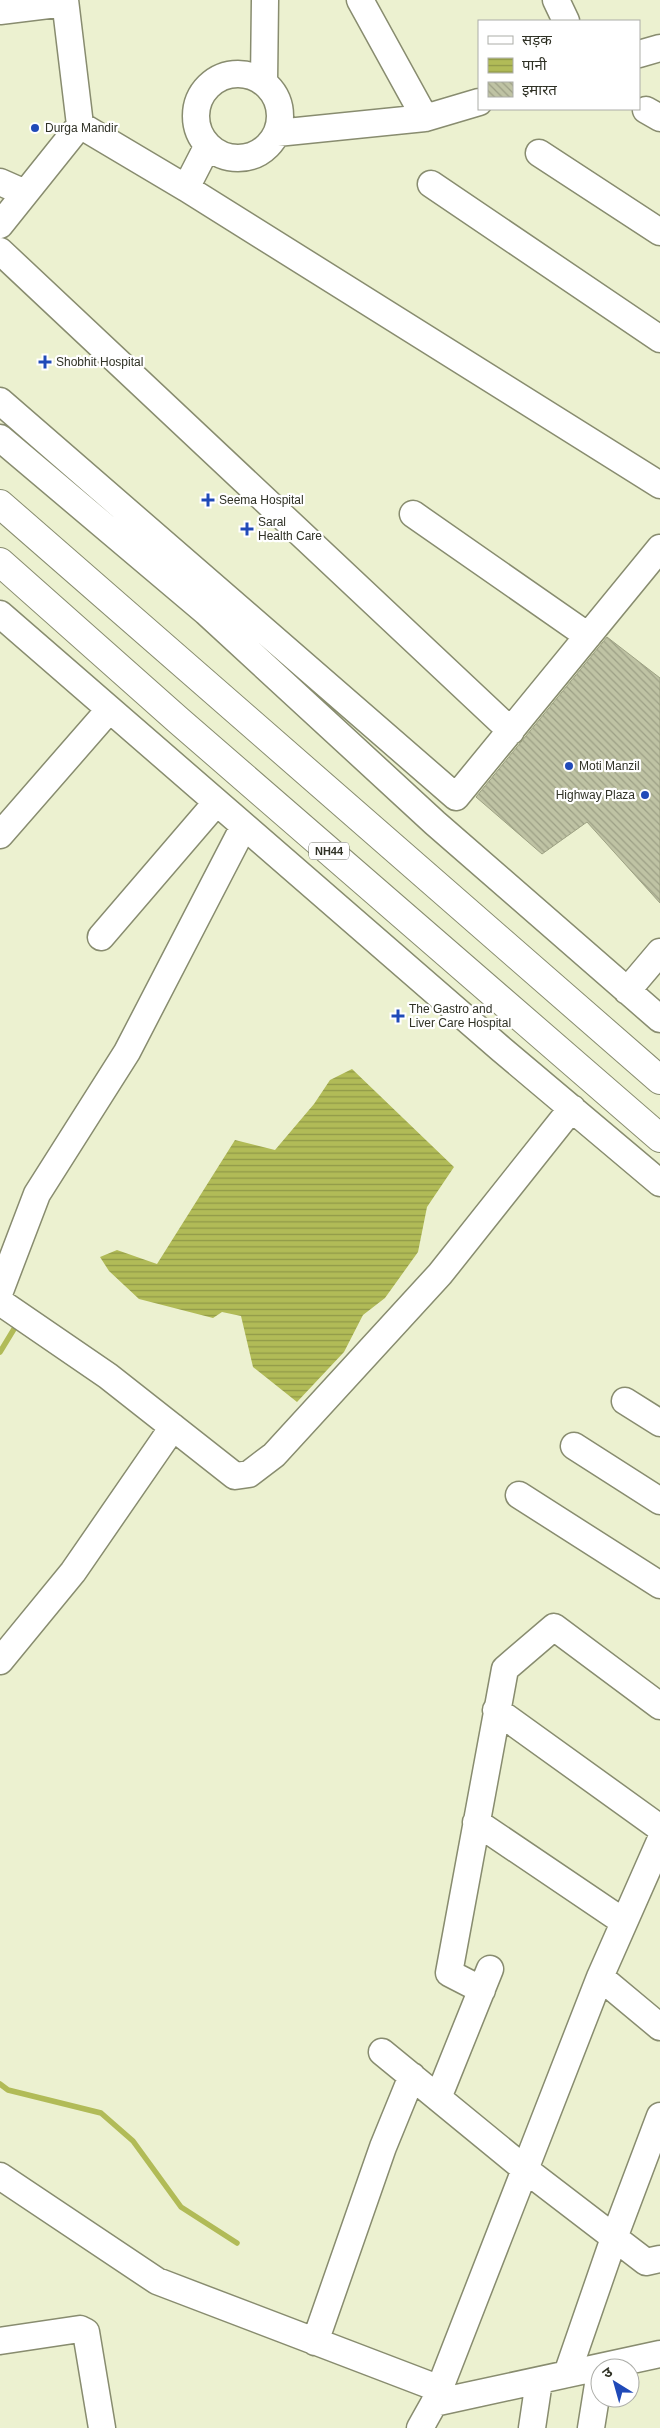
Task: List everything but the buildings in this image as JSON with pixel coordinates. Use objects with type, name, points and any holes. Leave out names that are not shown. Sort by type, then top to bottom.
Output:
[{"type":"highway","points":[[0,504],[660,1080]]},
{"type":"highway","name":"NH44","points":[[0,562],[193,733],[660,1138]]},
{"type":"street","points":[[264,0],[264,82]]},
{"type":"street","points":[[360,0],[425,118]]},
{"type":"street","points":[[556,0],[566,20]]},
{"type":"street","points":[[0,11],[65,2],[80,125],[0,225]]},
{"type":"street","points":[[640,54],[660,48]]},
{"type":"street","points":[[230,74],[251,75],[264,82],[274,93],[281,111],[277,133],[262,152],[241,159],[214,153],[207,147],[195,124],[197,102],[211,83],[230,74]]},
{"type":"street","points":[[277,133],[425,118],[478,102]]},
{"type":"street","points":[[80,125],[186,188],[660,485]]},
{"type":"street","points":[[186,188],[207,147]]},
{"type":"street","points":[[538,153],[660,232]]},
{"type":"street","points":[[0,182],[25,193]]},
{"type":"street","points":[[431,184],[660,339]]},
{"type":"street","points":[[0,251],[511,731]]},
{"type":"street","points":[[0,400],[456,797],[660,548]]},
{"type":"street","points":[[0,438],[206,612],[435,823],[660,1019]]},
{"type":"street","points":[[413,514],[588,636]]},
{"type":"street","points":[[0,614],[216,803],[660,1182]]},
{"type":"street","points":[[0,835],[109,710]]},
{"type":"street","points":[[101,936],[216,803]]},
{"type":"street","points":[[244,826],[127,1052],[37,1194],[1,1304],[108,1376],[235,1476],[249,1474],[274,1455],[440,1274],[572,1108]]},
{"type":"street","points":[[627,990],[660,952]]},
{"type":"street","points":[[625,1401],[660,1423]]},
{"type":"street","points":[[0,1661],[73,1572],[173,1427]]},
{"type":"street","points":[[574,1446],[660,1501]]},
{"type":"street","points":[[519,1495],[660,1585]]},
{"type":"street","points":[[438,2098],[486,1980],[449,1973],[505,1669],[554,1627],[660,1706]]},
{"type":"street","points":[[496,1710],[660,1828]]},
{"type":"street","points":[[476,1822],[624,1922]]},
{"type":"street","points":[[420,2428],[437,2396],[600,1977],[660,1841]]},
{"type":"street","points":[[600,1977],[660,2027]]},
{"type":"street","points":[[382,2052],[526,2170],[614,2238],[655,2264]]},
{"type":"street","points":[[316,2342],[383,2147],[412,2076]]},
{"type":"street","points":[[567,2374],[614,2238],[660,2116]]},
{"type":"street","points":[[0,2176],[156,2280],[316,2342],[437,2396],[539,2381],[590,2371]]},
{"type":"street","points":[[0,2341],[80,2329],[86,2332],[102,2428]]},
{"type":"street","points":[[640,2359],[660,2354]]},
{"type":"street","points":[[532,2428],[539,2381]]},
{"type":"street","points":[[591,2428],[594,2408]]},
{"type":"water","points":[[352,1069],[454,1167],[427,1207],[418,1252],[385,1298],[363,1315],[344,1352],[297,1402],[253,1367],[241,1316],[222,1312],[213,1318],[139,1299],[109,1271],[100,1257],[117,1250],[157,1264],[235,1140],[275,1150],[314,1104],[330,1080]]},
{"type":"waterway","points":[[0,1352],[14,1329]]},
{"type":"waterway","points":[[0,2084],[8,2090],[101,2113],[133,2141],[181,2207],[237,2243]]},
{"type":"place","name":"Durga Mandir","points":[[35,128]]},
{"type":"place","name":"Shobhit Hospital","points":[[45,362]]},
{"type":"place","name":"Seema Hospital","points":[[208,500]]},
{"type":"place","name":"Saral Health Care","points":[[247,529]]},
{"type":"place","name":"Moti Manzil","points":[[569,766]]},
{"type":"place","name":"Highway Plaza","points":[[645,795]]},
{"type":"place","name":"The Gastro and Liver Care Hospital","points":[[398,1016]]}]
